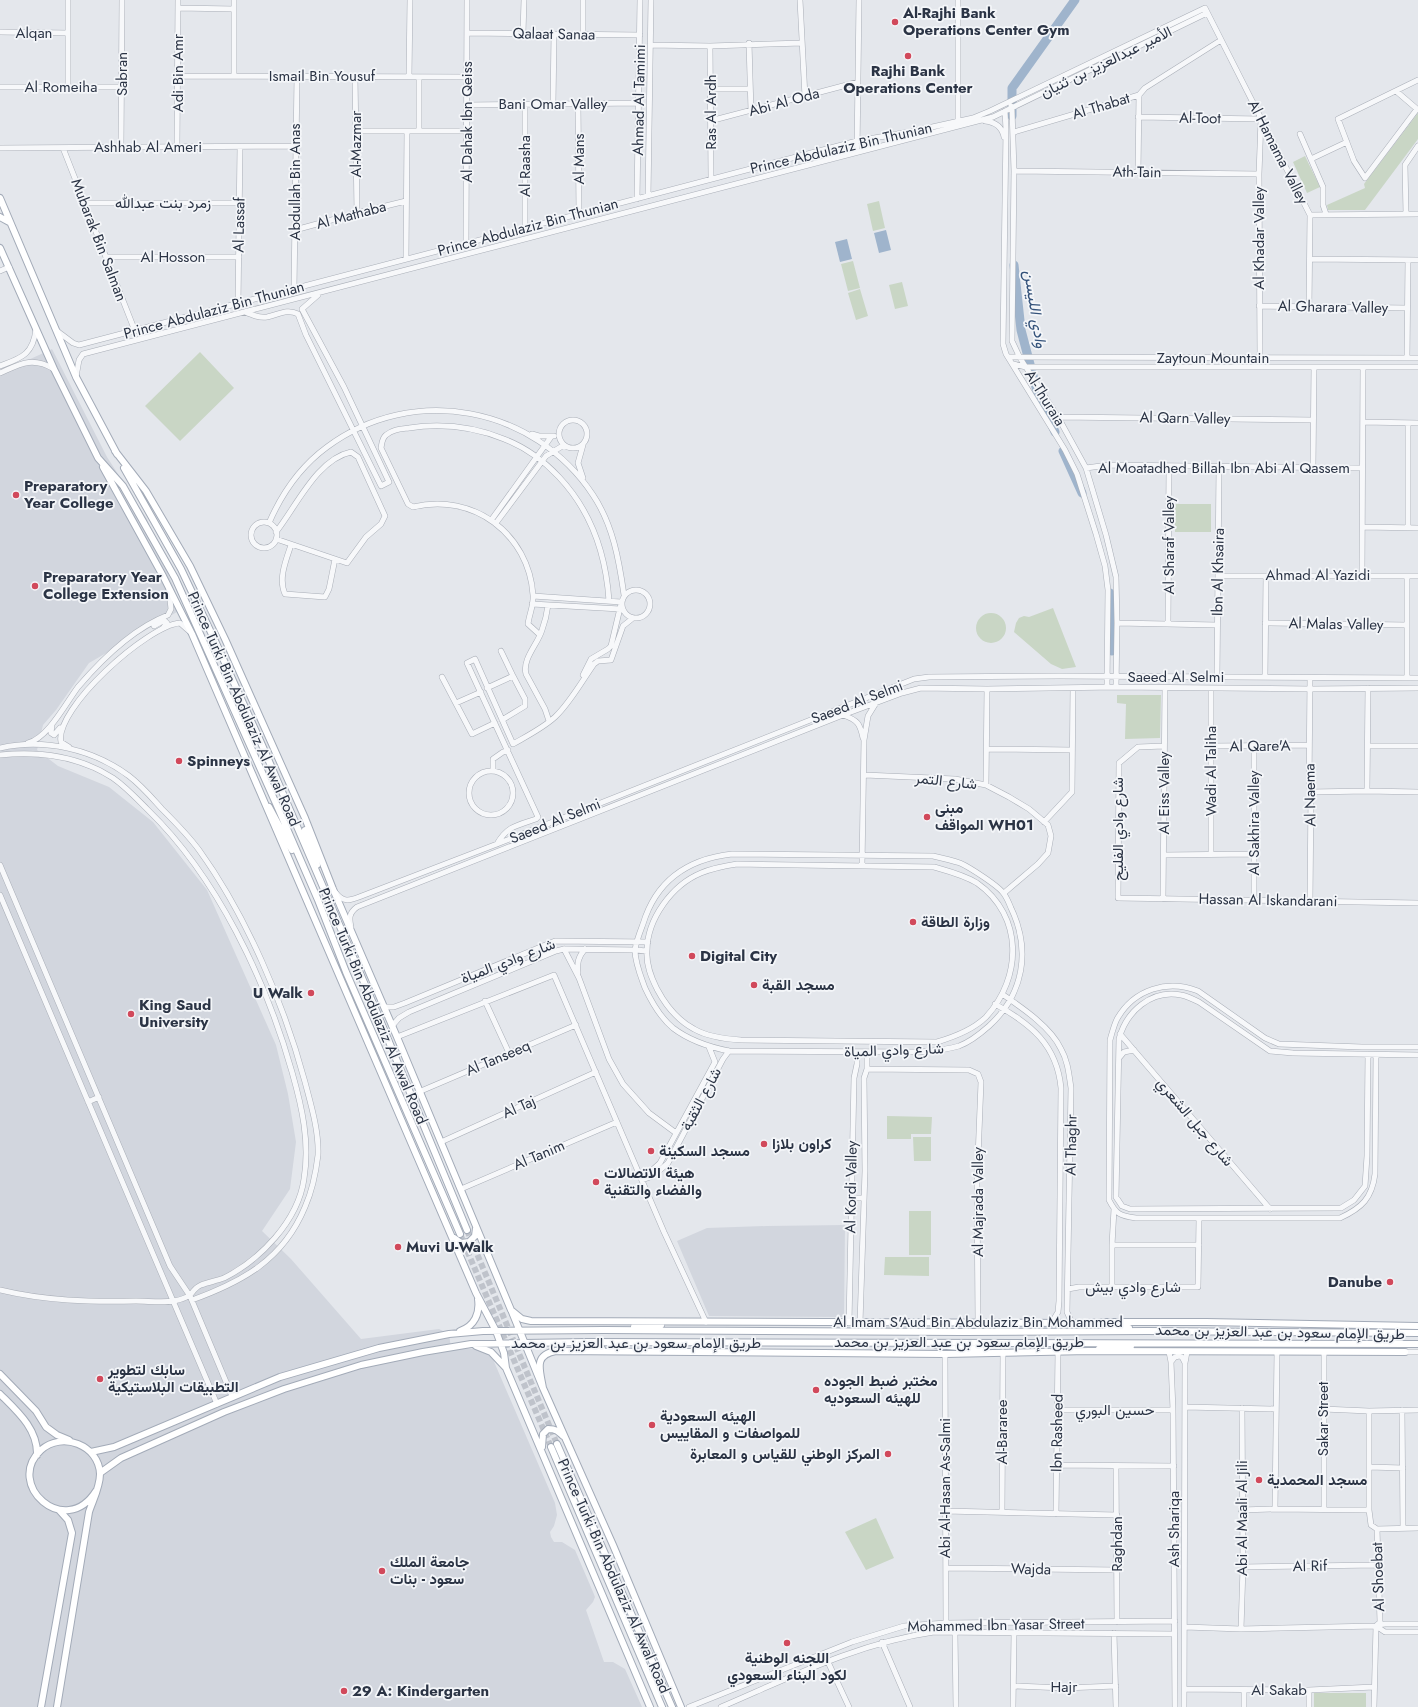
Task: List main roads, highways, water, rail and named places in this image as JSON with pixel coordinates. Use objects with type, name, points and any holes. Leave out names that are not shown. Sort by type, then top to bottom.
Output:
[{"type":"main road","name":"Prince Turki Bin Abdulaziz Al Awal Road","points":[[0,198],[76,377],[115,451],[181,569],[216,642],[283,792],[467,1230]]},
{"type":"main road","points":[[0,217],[7,220],[12,225]]},
{"type":"main road","name":"Prince Turki Bin Abdulaziz Al Awal Road","points":[[0,248],[54,369],[98,458],[123,486],[175,578],[217,669],[318,900],[346,972],[460,1234]]},
{"type":"main road","points":[[115,451],[146,491],[190,566],[225,639],[305,818],[333,890],[421,1091],[476,1228],[475,1236],[465,1244],[458,1242],[450,1231]]},
{"type":"main road","points":[[98,458],[192,634],[476,1293],[496,1331],[501,1344],[506,1368],[650,1707]]},
{"type":"main road","points":[[283,770],[332,908]]},
{"type":"main road","points":[[258,788],[318,900]]},
{"type":"main road","points":[[474,1224],[523,1342],[569,1444],[681,1707]]},
{"type":"main road","points":[[91,1452],[114,1447],[280,1377],[357,1353],[449,1334],[466,1329],[475,1319],[479,1306],[476,1293]]},
{"type":"main road","name":"Al Imam S'Aud Bin Abdulaziz Bin Mohammed","points":[[511,1310],[522,1319],[537,1321],[849,1323],[1206,1322],[1418,1326]]},
{"type":"main road","points":[[604,1330],[688,1322]]},
{"type":"main road","points":[[1085,1323],[1148,1331]]},
{"type":"main road","points":[[449,1334],[518,1330]]},
{"type":"main road","name":"طريق الإمام سعود بن عبد العزيز بن محمد","points":[[518,1330],[1418,1333]]},
{"type":"main road","points":[[420,1340],[423,1352]]},
{"type":"main road","name":"طريق الإمام سعود بن عبد العزيز بن محمد","points":[[501,1344],[523,1342],[1146,1342],[1418,1344]]},
{"type":"main road","points":[[570,1342],[616,1352]]},
{"type":"main road","points":[[905,1342],[1003,1352]]},
{"type":"main road","points":[[1089,1351],[1107,1347],[1134,1346],[1146,1342]]},
{"type":"main road","points":[[100,1473],[122,1458],[141,1449],[224,1412],[284,1389],[361,1365],[423,1352],[470,1344],[501,1344]]},
{"type":"main road","points":[[470,1344],[491,1352],[506,1368]]},
{"type":"main road","name":"Al Imam S'Aud Bin Abdulaziz Bin Mohammed","points":[[543,1388],[539,1365],[540,1360],[547,1353],[556,1351],[945,1354],[1058,1351],[1405,1352]]},
{"type":"main road","points":[[0,1374],[36,1411],[46,1427],[70,1441],[81,1444],[91,1452],[98,1464],[100,1473],[99,1485],[89,1512],[57,1707]]},
{"type":"main road","points":[[0,1394],[26,1422],[37,1445],[36,1456],[30,1473],[34,1491],[42,1502],[49,1507],[59,1510],[69,1510],[86,1504],[96,1492]]},
{"type":"main road","points":[[542,1451],[541,1440],[543,1434],[548,1429],[559,1431],[569,1444]]},
{"type":"main road","points":[[36,1456],[49,1444],[70,1441]]},
{"type":"main road","name":"Prince Turki Bin Abdulaziz Al Awal Road","points":[[662,1707],[554,1445],[672,1707]]},
{"type":"main road","points":[[41,1707],[72,1533],[68,1520],[59,1510]]},
{"type":"water","points":[[886,230],[891,250],[879,253],[874,233]]},
{"type":"water","points":[[847,239],[852,259],[840,262],[835,242]]},
{"type":"waterway","name":"وادي الليسن","points":[[1012,116],[1012,88],[1075,0]]},
{"type":"waterway","name":"وادي الليسن","points":[[1014,265],[1021,330],[1037,391],[1055,432]]},
{"type":"waterway","name":"وادي الليسن","points":[[1063,451],[1082,493]]},
{"type":"waterway","name":"وادي الليسن","points":[[1110,593],[1112,651]]},
{"type":"tunnel","points":[[467,1230],[557,1444]]},
{"type":"tunnel","points":[[460,1234],[551,1447]]},
{"type":"place","name":"Al-Rajhi Bank Operations Center Gym","points":[[895,22]]},
{"type":"place","name":"Rajhi Bank Operations Center","points":[[908,56]]},
{"type":"place","name":"Preparatory Year College","points":[[16,495]]},
{"type":"place","name":"Preparatory Year College Extension","points":[[35,586]]},
{"type":"place","name":"Spinneys","points":[[179,761]]},
{"type":"place","name":"مبنى المواقف WH01","points":[[927,817]]},
{"type":"place","name":"وزارة الطاقة","points":[[913,922]]},
{"type":"place","name":"Digital City","points":[[692,956]]},
{"type":"place","name":"مسجد القبة","points":[[754,985]]},
{"type":"place","name":"U Walk","points":[[311,993]]},
{"type":"place","name":"King Saud University","points":[[131,1014]]},
{"type":"place","name":"كراون بلازا","points":[[764,1144]]},
{"type":"place","name":"مسجد السكينة","points":[[651,1151]]},
{"type":"place","name":"هيئة الاتصالات والفضاء والتقنية","points":[[596,1182]]},
{"type":"place","name":"Muvi U-Walk","points":[[398,1247]]},
{"type":"place","name":"Danube","points":[[1390,1282]]},
{"type":"place","name":"سابك لتطوير التطبيقات البلاستيكية","points":[[100,1379]]},
{"type":"place","name":"مختبر ضبط الجوده للهيئه السعوديه","points":[[816,1390]]},
{"type":"place","name":"الهيئه السعودية للمواصفات و المقاييس","points":[[652,1425]]},
{"type":"place","name":"المركز الوطني للقياس و المعابرة","points":[[888,1454]]},
{"type":"place","name":"مسجد المحمدية","points":[[1259,1480]]},
{"type":"place","name":"جامعة الملك سعود - بنات","points":[[382,1571]]},
{"type":"place","name":"اللجنه الوطنية لكود البناء السعودي","points":[[787,1643]]},
{"type":"place","name":"29 A: Kindergarten","points":[[344,1691]]}]
